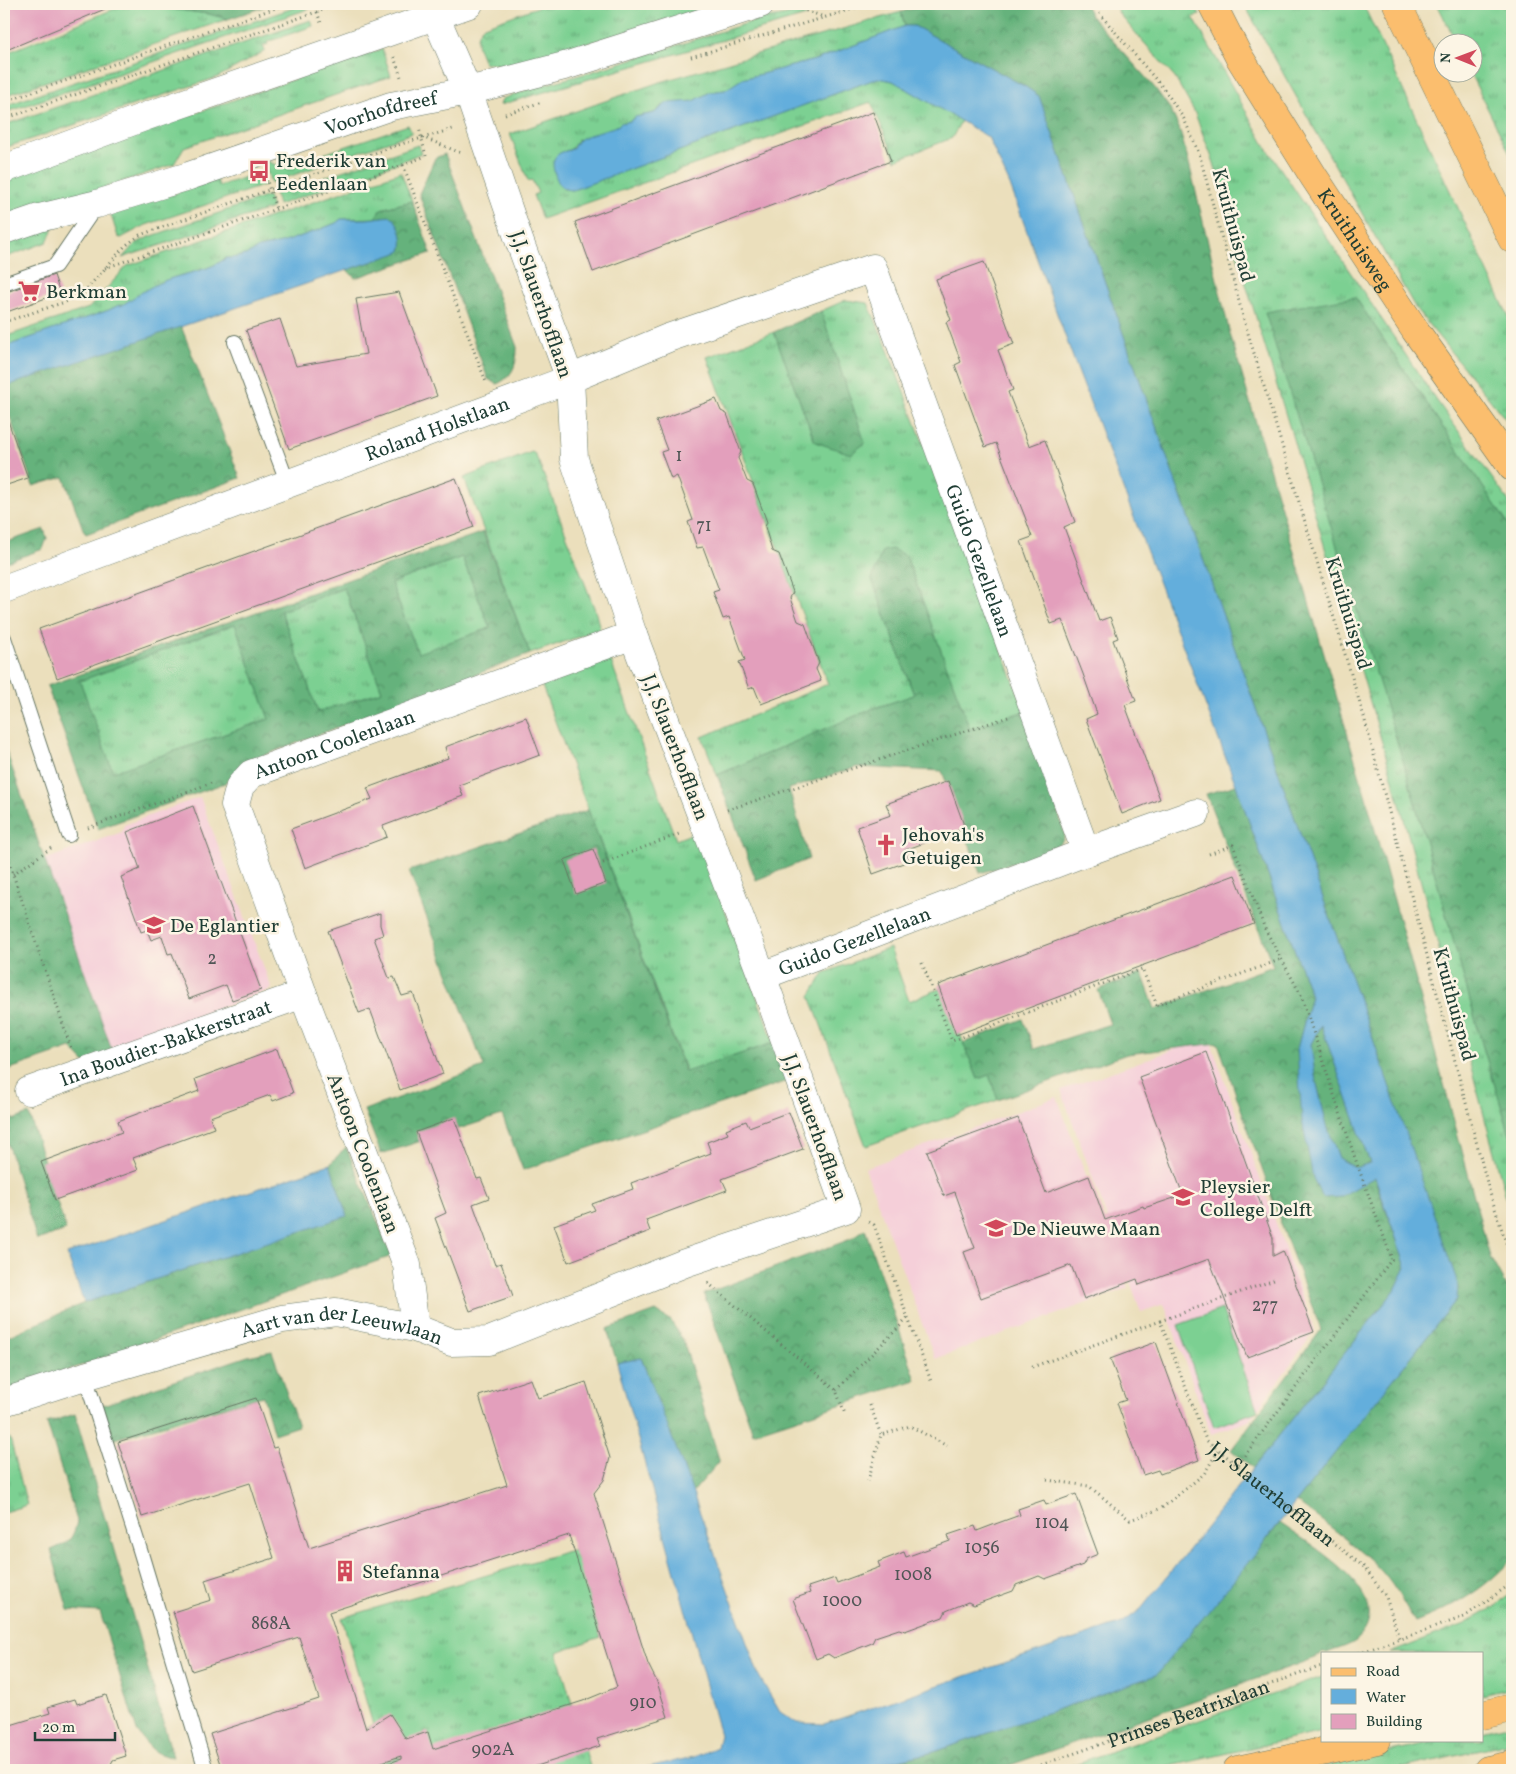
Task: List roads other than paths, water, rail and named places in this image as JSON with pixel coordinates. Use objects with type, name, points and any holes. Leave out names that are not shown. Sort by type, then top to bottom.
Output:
[{"type":"main road","name":"Kruithuisweg","points":[[1212,4],[1238,55],[1314,178],[1415,330],[1512,467]]},
{"type":"main road","points":[[1397,4],[1512,239]]},
{"type":"main road","points":[[1484,1715],[1512,1708]]},
{"type":"main road","points":[[1237,1770],[1368,1742]]},
{"type":"main road","points":[[1488,1770],[1512,1765]]},
{"type":"street","points":[[4,169],[147,116],[385,33],[432,10],[469,4]]},
{"type":"street","name":"Voorhofdreef","points":[[4,230],[38,218],[97,204],[251,156],[391,106],[468,91],[568,65],[760,4]]},
{"type":"street","name":"J.J. Slauerhofflaan","points":[[432,10],[468,91],[519,240],[570,378],[574,459],[633,635],[762,976],[846,1209]]},
{"type":"street","name":"Roland Holstlaan","points":[[4,589],[570,378],[668,338],[873,268]]},
{"type":"street","name":"Guido Gezellelaan","points":[[873,268],[1086,852]]},
{"type":"street","name":"Antoon Coolenlaan","points":[[415,1328],[407,1265],[303,994],[235,805],[240,786],[251,774],[633,635]]},
{"type":"street","name":"Guido Gezellelaan","points":[[762,976],[1086,852],[1196,813]]},
{"type":"street","name":"Ina Boudier-Bakkerstraat","points":[[29,1091],[303,994]]},
{"type":"street","name":"Aart van der Leeuwlaan","points":[[4,1402],[85,1376],[282,1319],[336,1312],[415,1328],[452,1342],[489,1341],[685,1263],[846,1209]]},
{"type":"lane","points":[[4,284],[55,266],[97,204]]},
{"type":"lane","points":[[235,342],[288,484]]},
{"type":"lane","points":[[4,638],[69,835]]},
{"type":"lane","points":[[85,1376],[206,1770]]},
{"type":"water","points":[[905,26],[914,26],[1026,87],[1039,96],[1374,1042],[1458,1284],[1457,1299],[1235,1579],[1156,1675],[934,1752],[854,1770],[634,1770],[694,1757],[717,1747],[720,1735],[617,1363],[641,1358],[683,1466],[759,1676],[780,1712],[797,1723],[824,1724],[1122,1623],[1141,1609],[1395,1290],[1406,1267],[1375,1177],[1340,1197],[1323,1198],[1313,1178],[1302,1120],[1297,1049],[1311,996],[1236,785],[1075,363],[1010,185],[988,137],[893,81],[878,78],[573,190],[564,189],[557,180],[553,167],[555,158],[560,153],[572,149],[583,138],[630,121],[635,117],[654,113],[667,103],[694,101],[710,92],[725,90],[742,79],[815,60]],"holes":[[[1321,1025],[1370,1163],[1355,1168],[1339,1158],[1327,1126],[1315,1076],[1311,1044]]]},
{"type":"water","points":[[391,216],[401,232],[401,251],[4,387],[4,347],[119,305],[121,306],[145,290],[165,280],[207,268],[226,258],[243,256],[258,248],[281,243],[316,231],[341,219],[367,219]]},
{"type":"water","points":[[330,1164],[347,1216],[84,1303],[67,1254]]},
{"type":"place","name":"Frederik van Eedenlaan","points":[[259,171]]},
{"type":"place","name":"Berkman","points":[[29,291]]},
{"type":"place","name":"Jehovah's Getuigen","points":[[886,845]]},
{"type":"place","name":"De Eglantier","points":[[154,925]]},
{"type":"place","name":"Pleysier College Delft","points":[[1183,1197]]},
{"type":"place","name":"De Nieuwe Maan","points":[[996,1228]]},
{"type":"place","name":"Stefanna","points":[[345,1571]]}]
